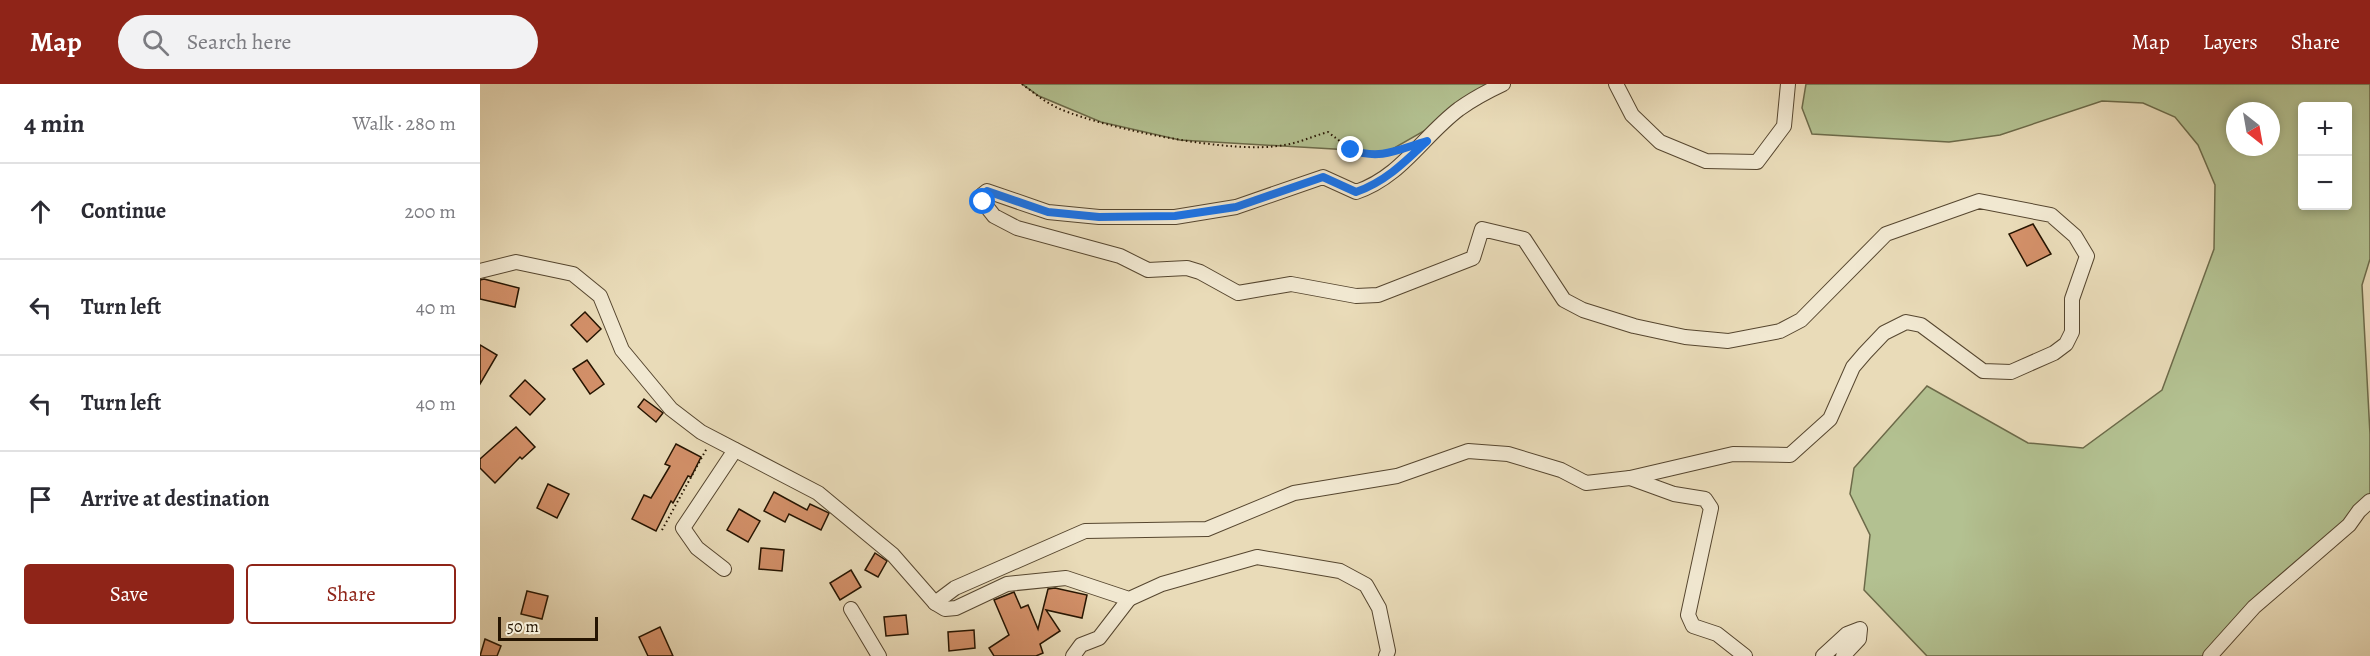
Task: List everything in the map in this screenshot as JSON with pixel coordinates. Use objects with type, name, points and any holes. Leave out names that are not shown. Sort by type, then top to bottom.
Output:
[{"type":"street","points":[[935,603],[955,588],[1085,531],[1207,529],[1294,493],[1398,476],[1467,452],[1508,454],[1562,470],[1586,483],[1630,478],[1733,454],[1790,455],[1830,419],[1853,368],[1865,353],[1884,333],[1906,322],[1921,325],[1983,371],[2011,372],[2054,353],[2066,344],[2072,332],[2072,299],[2087,256],[2075,237],[2051,215],[1979,201],[1886,234],[1801,320],[1780,331],[1728,341],[1685,337],[1634,326],[1583,310],[1564,300],[1524,239],[1482,229],[1473,258],[1378,295],[1356,296],[1291,284],[1238,293],[1188,268],[1148,270],[1120,256],[1017,228],[994,216],[983,202],[982,195],[987,191],[1048,212],[1099,217],[1175,216],[1236,207],[1323,177],[1356,192],[1371,187],[1401,167],[1458,110],[1503,84]]},
{"type":"street","points":[[1616,84],[1632,115],[1660,142],[1706,160],[1757,162],[1784,126],[1788,84]]},
{"type":"street","points":[[480,271],[516,262],[573,274],[600,296],[622,350],[671,409],[713,438],[818,493],[893,555],[935,603],[945,609],[956,608],[1007,584],[1066,578],[1129,599]]},
{"type":"street","points":[[724,569],[697,548],[683,528],[735,450]]},
{"type":"street","points":[[1630,478],[1674,494],[1705,500],[1712,508],[1688,615],[1693,626],[1717,634],[1745,656]]},
{"type":"street","points":[[2210,656],[2254,607],[2349,525],[2370,501]]},
{"type":"street","points":[[1073,656],[1081,645],[1099,638],[1129,599],[1162,584],[1257,557],[1340,571],[1366,585],[1379,608],[1386,656]]},
{"type":"street","points":[[851,609],[879,656]]},
{"type":"street","points":[[1823,656],[1847,634],[1860,629],[1859,639],[1843,656]]},
{"type":"path","points":[[1022,84],[1059,108],[1101,122],[1180,140],[1240,146],[1283,146],[1328,132],[1351,150],[1369,156],[1404,148]]},
{"type":"path","points":[[662,530],[713,438]]},
{"type":"green space","points":[[1022,84],[1506,84],[1382,155],[1351,150],[1180,140],[1101,122],[1039,96]]},
{"type":"green space","points":[[1806,84],[2370,84],[2370,259],[2362,285],[2370,434],[2370,501],[2210,656],[1927,656],[1864,590],[1870,535],[1850,494],[1854,468],[1927,386],[2028,443],[2083,448],[2162,390],[2214,249],[2215,185],[2198,145],[2175,117],[2143,103],[2102,101],[2000,135],[1949,142],[1812,134],[1802,108]]},
{"type":"building","points":[[2033,224],[2051,254],[2027,266],[2009,234]]},
{"type":"building","points":[[480,280],[519,288],[515,307],[480,299]]},
{"type":"building","points":[[585,312],[601,329],[587,342],[571,325]]},
{"type":"building","points":[[480,345],[497,355],[480,384]]},
{"type":"building","points":[[587,360],[604,384],[590,394],[573,369]]},
{"type":"building","points":[[525,380],[545,399],[530,415],[510,396]]},
{"type":"building","points":[[644,399],[663,413],[656,422],[638,407]]},
{"type":"building","points":[[516,427],[535,447],[522,459],[520,457],[495,483],[480,468],[480,459]]},
{"type":"building","points":[[676,444],[701,457],[691,477],[688,476],[673,503],[671,501],[656,531],[632,519],[644,495],[651,498],[670,466],[665,464]]},
{"type":"building","points":[[548,484],[569,494],[557,518],[537,508]]},
{"type":"building","points":[[774,492],[807,510],[810,504],[829,513],[821,530],[789,514],[785,522],[764,511]]},
{"type":"building","points":[[739,509],[760,521],[748,542],[727,530]]},
{"type":"building","points":[[761,548],[784,550],[782,571],[759,569]]},
{"type":"building","points":[[875,553],[887,561],[878,577],[865,570]]},
{"type":"building","points":[[851,570],[861,587],[840,600],[830,583]]},
{"type":"building","points":[[1055,588],[1087,595],[1082,618],[1046,610],[1060,631],[1040,644],[1043,653],[1036,656],[994,656],[989,648],[1009,635],[994,600],[1014,592],[1021,608],[1028,605],[1038,629],[1048,589]]},
{"type":"building","points":[[527,591],[548,596],[542,619],[521,614]]},
{"type":"building","points":[[906,615],[908,634],[886,636],[884,617]]},
{"type":"building","points":[[660,627],[673,656],[648,656],[639,637]]},
{"type":"building","points":[[974,630],[975,648],[949,651],[948,632]]},
{"type":"building","points":[[485,639],[501,646],[497,656],[480,656]]},
{"type":"route","points":[[983,202],[982,195],[987,191],[1048,212],[1099,217],[1175,216],[1236,207],[1323,177],[1356,192],[1371,187],[1401,167],[1427,141],[1369,156],[1351,150]]}]
